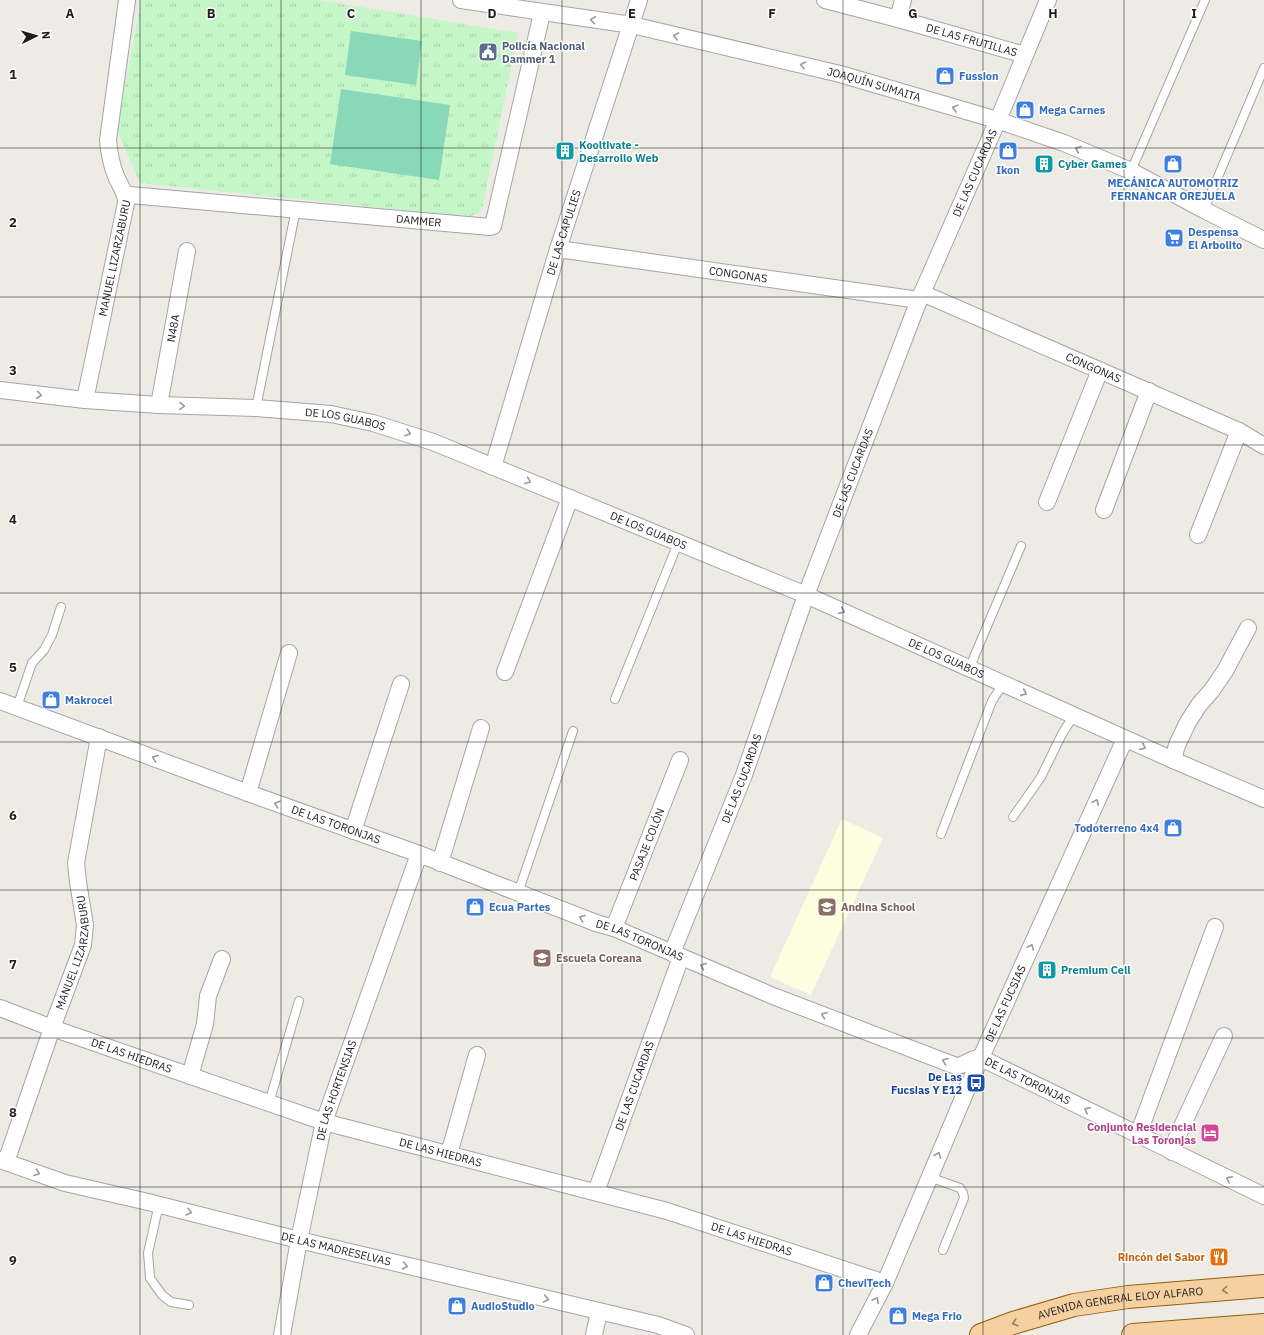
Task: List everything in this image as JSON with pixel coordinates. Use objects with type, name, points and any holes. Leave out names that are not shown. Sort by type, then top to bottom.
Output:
[{"type":"main road","name":"AVENIDA GENERAL ELOY ALFARO","points":[[981,1335],[1013,1323],[1074,1305],[1128,1297],[1264,1286]]},
{"type":"main road","points":[[1132,1335],[1264,1325]]},
{"type":"street","name":"MANUEL LIZARZABURU","points":[[85,400],[126,203],[125,194],[112,166],[108,140],[127,0]]},
{"type":"street","name":"JOAQUÍN SUMAITA","points":[[461,0],[518,4],[542,12],[632,25],[840,74],[997,120],[1064,143],[1131,171],[1264,240]]},
{"type":"street","name":"DE LAS CAPULIES","points":[[493,467],[558,249],[639,0]]},
{"type":"street","name":"DE LAS FRUTILLAS","points":[[825,0],[898,18],[1025,55]]},
{"type":"street","points":[[898,18],[903,0]]},
{"type":"street","name":"DE LAS CUCARDAS","points":[[596,1192],[676,955],[744,775],[806,595],[921,296],[1048,0]]},
{"type":"street","name":"DAMMER","points":[[125,194],[488,228],[493,226],[542,12]]},
{"type":"street","name":"CONGONAS","points":[[558,249],[921,296],[1149,391],[1239,431],[1264,446]]},
{"type":"street","name":"N48A","points":[[159,405],[187,251]]},
{"type":"street","points":[[1047,502],[1100,370]]},
{"type":"street","name":"DE LOS GUABOS","points":[[0,390],[85,400],[159,405],[256,408],[330,414],[372,422],[433,442],[806,595],[1074,715],[1124,739],[1264,799]]},
{"type":"street","points":[[1104,510],[1149,391]]},
{"type":"street","points":[[1198,535],[1239,431]]},
{"type":"street","points":[[505,672],[570,498]]},
{"type":"street","points":[[1173,760],[1177,745],[1188,722],[1225,671],[1248,628]]},
{"type":"street","points":[[248,793],[289,653]]},
{"type":"street","points":[[353,831],[401,684]]},
{"type":"street","name":"DE LAS TORONJAS","points":[[0,701],[248,793],[419,854],[596,923],[614,928],[773,996],[956,1066],[961,1066],[977,1058],[981,1058],[1264,1196]]},
{"type":"street","points":[[440,862],[481,728]]},
{"type":"street","name":"MANUEL LIZARZABURU","points":[[3,1161],[83,945],[85,925],[76,863],[99,737]]},
{"type":"street","name":"DE LAS FUCSIAS","points":[[858,1335],[885,1282],[969,1084],[1124,739]]},
{"type":"street","name":"PASAJE COLÓN","points":[[614,928],[680,760]]},
{"type":"street","name":"DE LAS HORTENSIAS","points":[[282,1335],[299,1240],[324,1122],[419,854]]},
{"type":"street","points":[[1138,1135],[1215,927]]},
{"type":"street","points":[[190,1076],[205,1024],[208,996],[222,959]]},
{"type":"street","name":"DE LAS HIEDRAS","points":[[0,1008],[52,1028],[324,1122],[667,1211],[885,1282]]},
{"type":"street","points":[[1172,1152],[1177,1137],[1224,1036]]},
{"type":"street","points":[[449,1154],[477,1055]]},
{"type":"street","name":"DE LAS MADRESELVAS","points":[[3,1161],[65,1183],[159,1204],[299,1240],[658,1325],[678,1333]]},
{"type":"street","points":[[594,1335],[599,1312]]},
{"type":"lane","points":[[1131,171],[1204,0]]},
{"type":"lane","points":[[1204,210],[1264,68]]},
{"type":"lane","points":[[256,408],[296,209]]},
{"type":"lane","points":[[615,699],[678,542]]},
{"type":"lane","points":[[970,669],[974,656],[1021,546]]},
{"type":"lane","points":[[17,707],[32,663],[44,650],[52,635],[61,607]]},
{"type":"lane","points":[[941,834],[992,701],[1003,684]]},
{"type":"lane","points":[[1013,817],[1041,777],[1062,734],[1074,715]]},
{"type":"lane","points":[[518,893],[573,731]]},
{"type":"lane","points":[[269,1103],[299,1001]]},
{"type":"lane","points":[[929,1177],[960,1188],[964,1198],[943,1250]]},
{"type":"lane","points":[[159,1204],[148,1253],[150,1278],[162,1295],[171,1302],[189,1306]]},
{"type":"shaded area","name":"Andina School","points":[[842,819],[883,838],[811,995],[770,977]]},
{"type":"green space","points":[[141,0],[319,0],[518,33],[482,210],[470,217],[140,183],[117,130]]},
{"type":"green space","points":[[351,31],[422,41],[416,85],[345,75]]},
{"type":"green space","points":[[341,89],[450,105],[439,180],[330,164]]},
{"type":"place","name":"Policía Nacional Dammer 1","points":[[488,52]]},
{"type":"place","name":"Fussion","points":[[945,76]]},
{"type":"place","name":"Mega Carnes","points":[[1025,110]]},
{"type":"place","name":"Kooltivate - Desarrollo Web","points":[[565,151]]},
{"type":"place","name":"Ikon","points":[[1008,151]]},
{"type":"place","name":"Cyber Games","points":[[1044,164]]},
{"type":"place","name":"MECÁNICA AUTOMOTRIZ FERNANCAR OREJUELA","points":[[1173,164]]},
{"type":"place","name":"Despensa El Arbolito","points":[[1174,238]]},
{"type":"place","name":"Makrocel","points":[[51,700]]},
{"type":"place","name":"Todoterreno 4x4","points":[[1173,828]]},
{"type":"place","name":"Ecua Partes","points":[[475,907]]},
{"type":"place","name":"Andina School","points":[[827,907]]},
{"type":"place","name":"Escuela Coreana","points":[[542,958]]},
{"type":"place","name":"Premium Cell","points":[[1047,970]]},
{"type":"place","name":"De Las Fucsias Y E12","points":[[976,1083]]},
{"type":"place","name":"Conjunto Residencial Las Toronjas","points":[[1210,1133]]},
{"type":"place","name":"Rincón del Sabor","points":[[1219,1257]]},
{"type":"place","name":"CheviTech","points":[[824,1283]]},
{"type":"place","name":"AudioStudio","points":[[457,1306]]},
{"type":"place","name":"Mega Frio","points":[[898,1316]]}]
